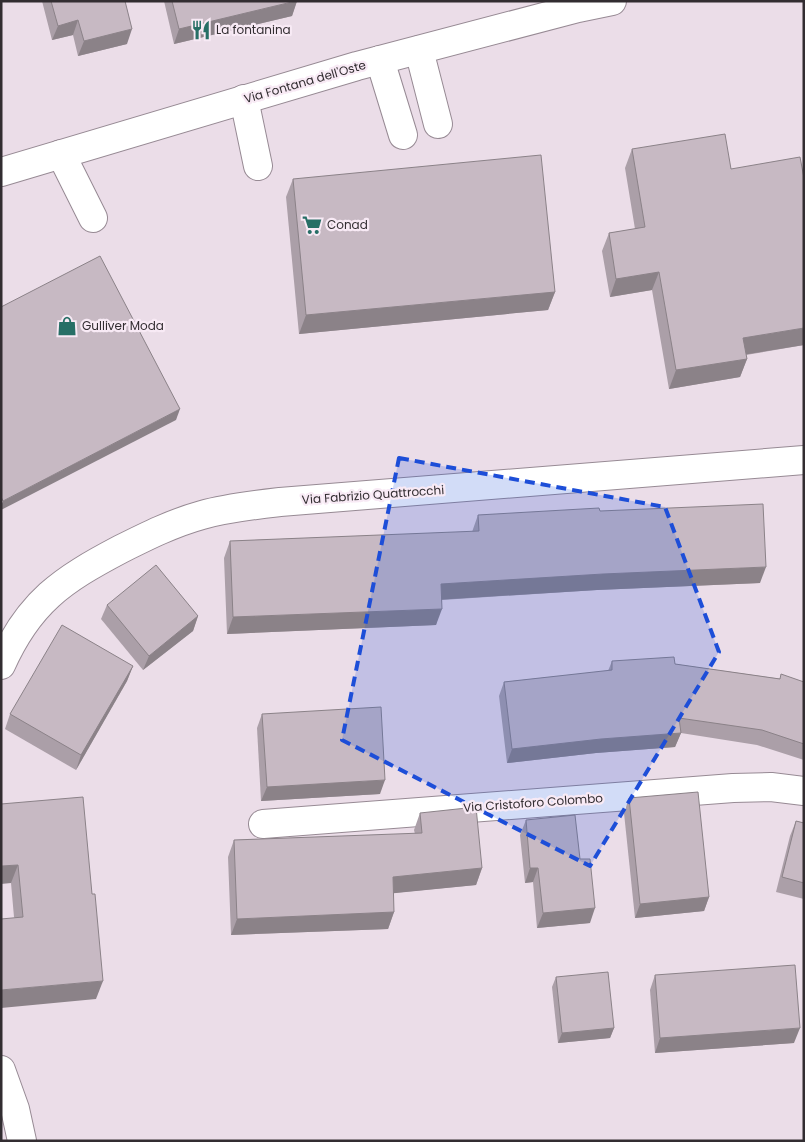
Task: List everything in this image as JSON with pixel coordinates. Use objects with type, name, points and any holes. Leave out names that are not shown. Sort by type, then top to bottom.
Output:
[{"type":"street","name":"Via Fontana dell'Oste","points":[[1,172],[380,60],[578,8],[612,1]]},
{"type":"street","points":[[419,50],[438,124]]},
{"type":"street","points":[[380,60],[403,135]]},
{"type":"street","points":[[244,99],[258,166]]},
{"type":"street","points":[[61,154],[93,218]]},
{"type":"street","name":"Via Fabrizio Quattrocchi","points":[[1,665],[19,630],[30,615],[63,583],[92,564],[147,536],[171,525],[202,515],[280,502],[804,460]]},
{"type":"street","name":"Via Cristoforo Colombo","points":[[262,824],[733,788],[771,787],[804,791]]},
{"type":"street","points":[[1,1070],[15,1109],[22,1141]]},
{"type":"highlighted area","points":[[399,458],[665,507],[719,652],[590,866],[342,740]]},
{"type":"building","points":[[51,1],[125,1],[132,29],[84,41],[78,20],[58,26]]},
{"type":"building","points":[[172,1],[296,1],[179,29]]},
{"type":"building","points":[[725,134],[731,169],[800,157],[804,178],[804,328],[743,338],[747,359],[676,370],[659,272],[616,279],[609,233],[645,227],[632,149]]},
{"type":"building","points":[[541,155],[555,292],[306,315],[293,179]]},
{"type":"building","points":[[100,256],[180,409],[3,501],[1,497],[1,307]]},
{"type":"building","points":[[763,504],[766,567],[603,574],[441,584],[442,609],[233,617],[230,541],[479,531],[478,515],[599,508],[600,511]]},
{"type":"building","points":[[156,565],[198,616],[149,656],[107,605]]},
{"type":"building","points":[[62,625],[133,666],[81,755],[10,714]]},
{"type":"building","points":[[674,657],[675,664],[780,679],[781,674],[804,682],[804,744],[762,730],[679,718],[681,733],[601,739],[512,749],[504,682],[612,670],[612,661]]},
{"type":"building","points":[[381,707],[385,780],[267,787],[262,714]]},
{"type":"building","points":[[698,792],[709,897],[640,904],[629,798]]},
{"type":"building","points":[[83,797],[92,894],[95,894],[103,981],[1,990],[1,919],[23,917],[18,865],[1,866],[1,804]]},
{"type":"building","points":[[476,807],[482,868],[393,877],[394,912],[237,919],[234,840],[422,833],[420,813]]},
{"type":"building","points":[[575,815],[580,859],[590,859],[595,908],[543,913],[538,868],[530,868],[526,820]]},
{"type":"building","points":[[796,821],[804,823],[804,883],[782,877]]},
{"type":"building","points":[[795,965],[800,1028],[660,1038],[655,975]]},
{"type":"building","points":[[608,972],[614,1028],[562,1033],[556,977]]},
{"type":"place","name":"La fontanina","points":[[201,30]]},
{"type":"place","name":"Conad","points":[[312,225]]},
{"type":"place","name":"Gulliver Moda","points":[[67,326]]}]
